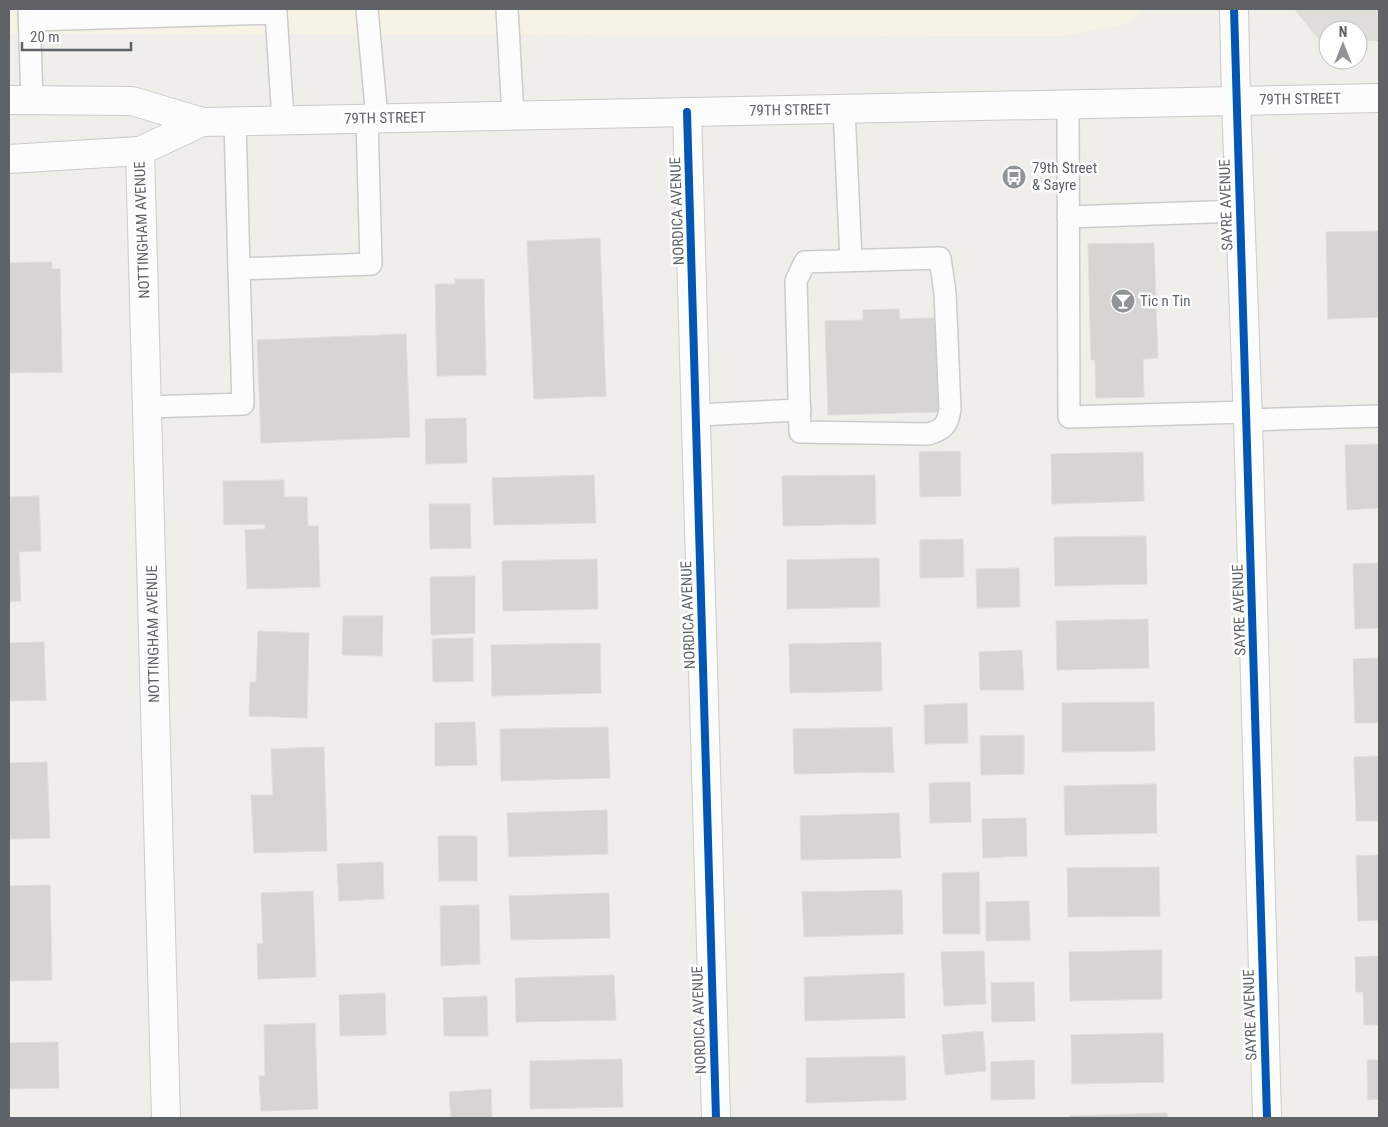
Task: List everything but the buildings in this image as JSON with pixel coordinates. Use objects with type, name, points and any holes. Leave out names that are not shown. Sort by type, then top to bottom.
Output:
[{"type":"street","name":"SAYRE AVENUE","points":[[1234,9],[1267,1118]]},
{"type":"street","name":"79TH STREET","points":[[21,100],[132,101],[202,122],[1379,98]]},
{"type":"street","name":"NORDICA AVENUE","points":[[688,112],[716,1118]]},
{"type":"street","name":"79TH STREET","points":[[9,159],[140,151],[202,122]]},
{"type":"street","name":"NOTTINGHAM AVENUE","points":[[140,151],[166,1118]]},
{"type":"lane","points":[[239,268],[371,264],[372,119],[368,9]]},
{"type":"lane","points":[[507,9],[513,116]]},
{"type":"lane","points":[[21,100],[29,14],[276,11],[284,120]]},
{"type":"lane","points":[[1068,104],[1069,417],[1379,416]]},
{"type":"lane","points":[[844,109],[851,260]]},
{"type":"lane","points":[[147,407],[243,404],[236,121]]},
{"type":"lane","points":[[1068,217],[1240,211]]},
{"type":"lane","points":[[940,258],[945,293],[949,418],[946,426],[938,431],[928,434],[800,432],[796,281],[805,262],[851,260],[940,258]]},
{"type":"lane","points":[[697,415],[800,410]]},
{"type":"shaded area","points":[[9,9],[1145,9],[1125,24],[1062,36],[9,34]]},
{"type":"shaded area","points":[[1294,9],[1379,9],[1379,41],[1368,41],[1368,20],[1318,20],[1318,38]]},
{"type":"cycle path","points":[[1234,9],[1267,1118]]},
{"type":"cycle path","points":[[687,112],[716,1118]]},
{"type":"place","name":"79th Street & Sayre","points":[[1014,177]]},
{"type":"place","name":"Tic n Tin","points":[[1123,301]]}]
